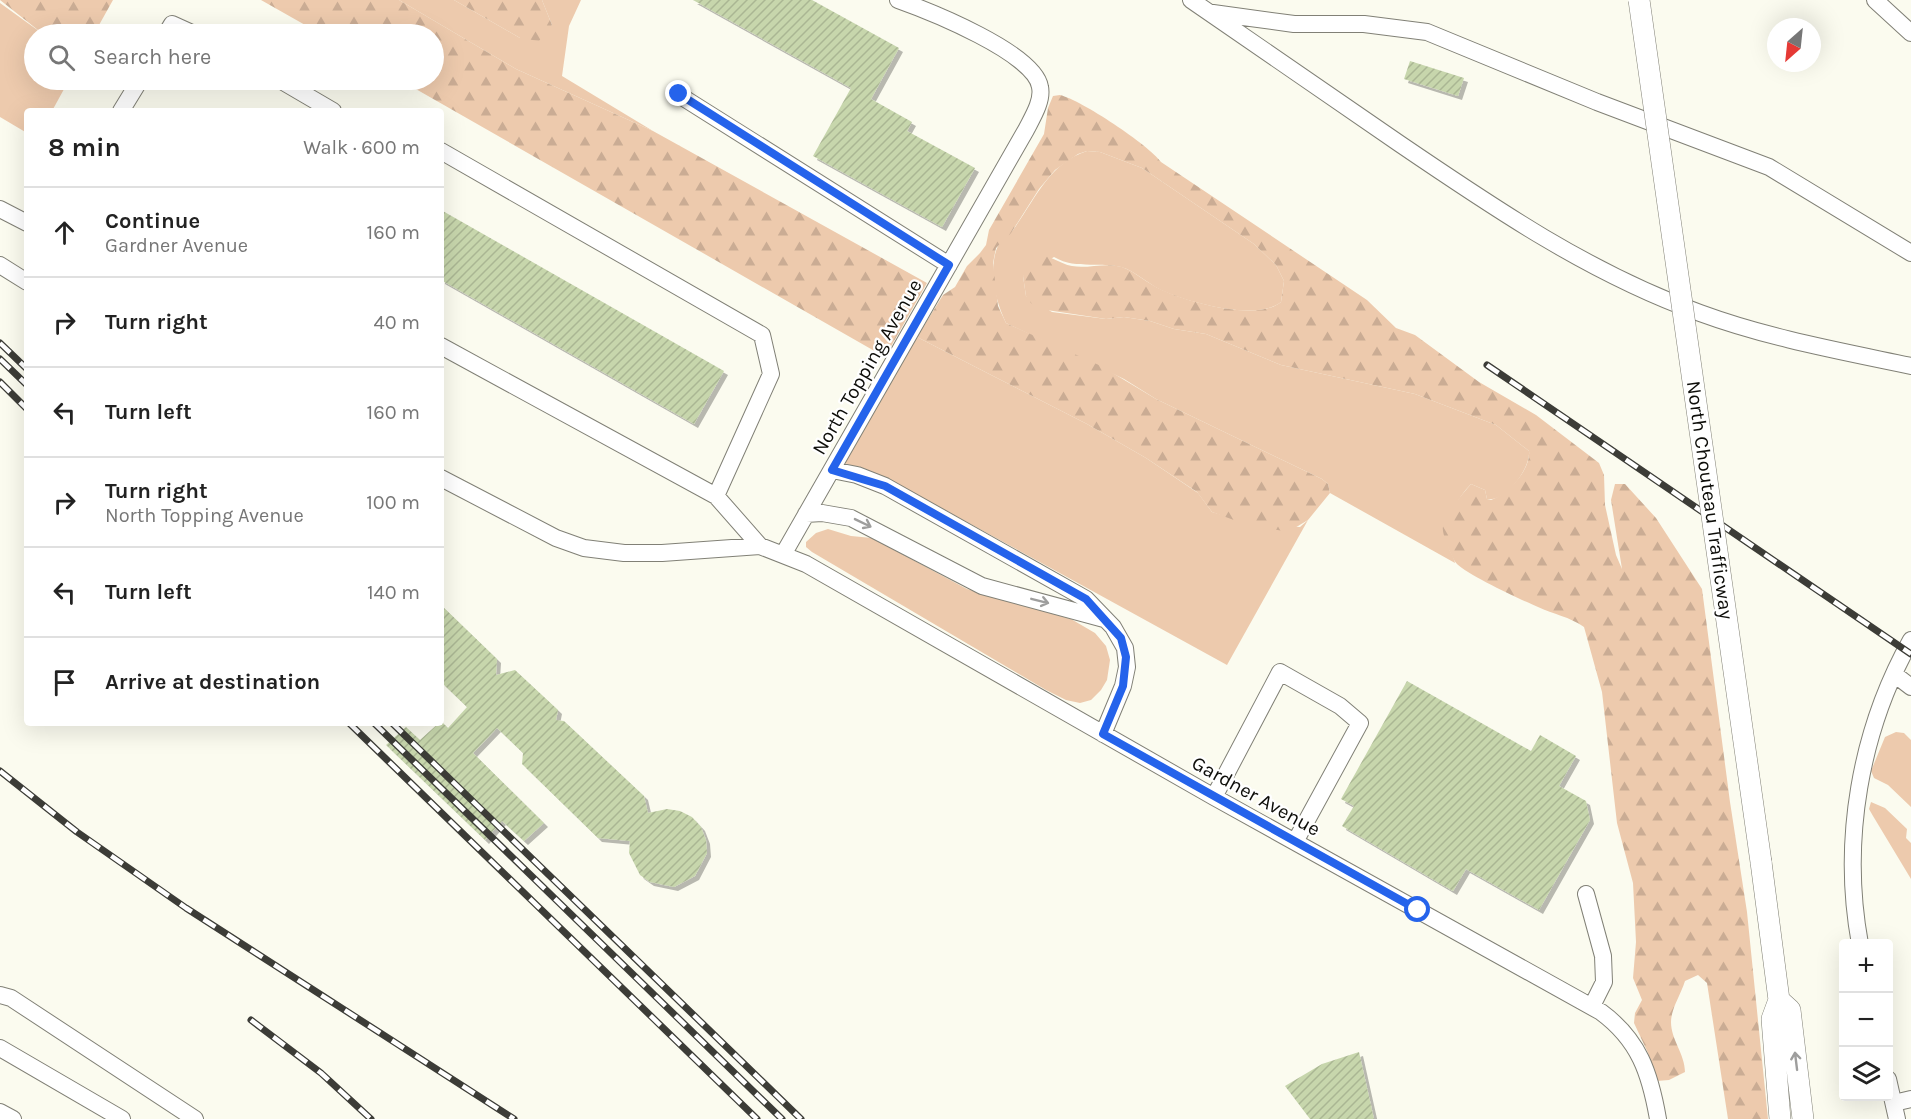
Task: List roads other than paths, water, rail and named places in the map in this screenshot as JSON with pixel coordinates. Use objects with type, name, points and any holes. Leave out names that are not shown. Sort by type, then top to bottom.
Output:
[{"type":"main road","name":"North Chouteau Trafficway","points":[[1639,0],[1779,1000],[1772,1019],[1780,1119]]},
{"type":"main road","name":"North Chouteau Trafficway","points":[[1779,1000],[1790,1010],[1803,1119]]},
{"type":"street","name":"North Topping Avenue","points":[[784,554],[1034,113],[1041,88],[1035,71],[982,37],[938,14],[898,0]]},
{"type":"street","points":[[1191,0],[1463,187],[1544,238],[1608,273],[1699,313],[1778,337],[1911,366]]},
{"type":"street","points":[[1875,0],[1911,33]]},
{"type":"street","points":[[1209,13],[1294,24],[1364,24],[1427,32],[1597,102],[1769,167],[1911,253]]},
{"type":"street","points":[[123,108],[134,90]]},
{"type":"street","points":[[297,90],[328,108]]},
{"type":"street","points":[[679,94],[949,265]]},
{"type":"street","points":[[444,153],[762,335],[771,374],[716,496]]},
{"type":"street","points":[[0,209],[24,221]]},
{"type":"street","points":[[0,265],[24,280]]},
{"type":"street","points":[[444,348],[716,496],[760,546]]},
{"type":"street","points":[[832,470],[885,486],[1086,599],[1121,638],[1127,667],[1123,686],[1103,734]]},
{"type":"street","points":[[444,480],[556,537],[584,548],[624,553],[662,553],[760,546]]},
{"type":"street","points":[[806,514],[822,513],[851,518],[982,586],[1104,619]]},
{"type":"street","name":"Gardner Avenue","points":[[760,546],[784,554],[834,579],[1214,797],[1592,1006],[1614,1022],[1633,1042],[1647,1075],[1658,1119]]},
{"type":"street","points":[[1859,939],[1851,880],[1858,794],[1877,717],[1894,674],[1911,640]]},
{"type":"street","points":[[1214,797],[1280,672],[1340,706],[1360,723],[1295,842]]},
{"type":"street","points":[[1894,674],[1911,687]]},
{"type":"street","points":[[1586,894],[1603,956],[1604,982],[1592,1006]]},
{"type":"street","points":[[0,995],[11,998],[195,1119]]},
{"type":"street","points":[[0,1048],[122,1119]]},
{"type":"street","points":[[1895,1111],[1911,1100]]},
{"type":"street","points":[[0,1112],[13,1119]]},
{"type":"railway","points":[[0,343],[24,366]]},
{"type":"railway","points":[[0,359],[24,382]]},
{"type":"railway","points":[[1487,365],[1911,654]]},
{"type":"railway","points":[[0,382],[24,406]]},
{"type":"railway","points":[[352,726],[757,1119]]},
{"type":"railway","points":[[377,726],[782,1119]]},
{"type":"railway","points":[[395,726],[801,1119]]},
{"type":"railway","points":[[0,771],[77,832],[186,908],[514,1119]]},
{"type":"railway","points":[[251,1020],[321,1073],[371,1119]]}]
